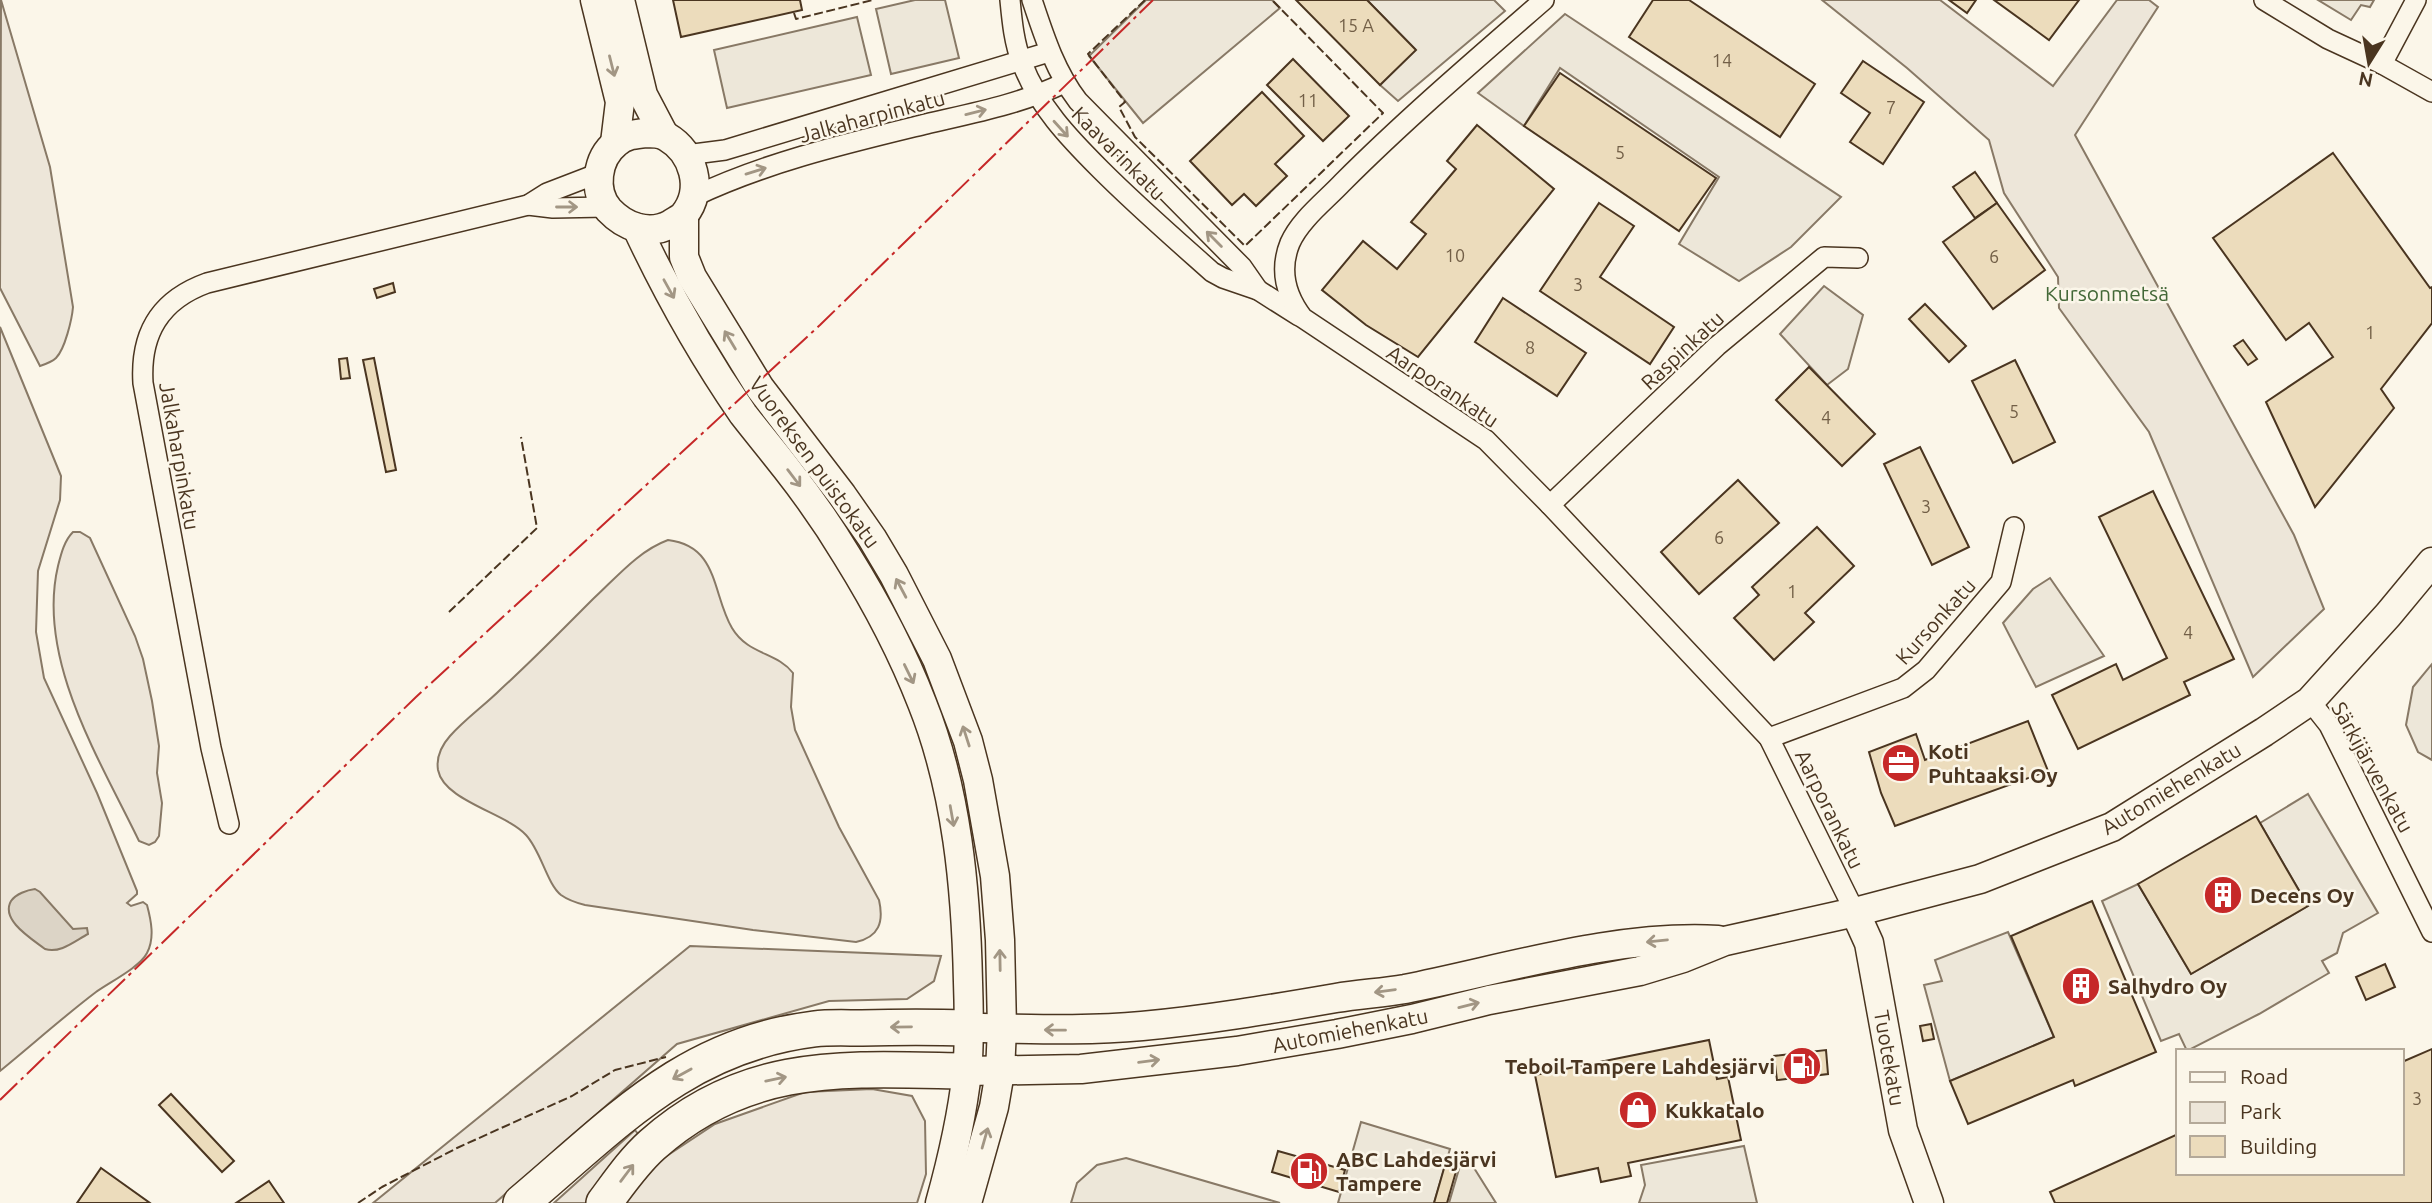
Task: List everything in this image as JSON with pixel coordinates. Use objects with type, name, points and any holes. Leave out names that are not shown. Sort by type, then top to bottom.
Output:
[{"type":"highway","points":[[522,1203],[643,1099],[678,1075],[725,1052],[777,1035],[816,1028],[986,1028]]},
{"type":"highway","points":[[604,1203],[634,1163],[677,1125],[743,1089],[768,1080],[831,1070],[983,1072]]},
{"type":"main road","points":[[595,0],[620,102],[615,143]]},
{"type":"main road","points":[[620,0],[643,95],[664,135],[686,155],[696,181],[688,207],[668,225],[654,229],[637,228],[621,222],[606,207],[598,192],[599,173],[604,158],[615,143],[629,135],[664,135]]},
{"type":"main road","name":"Vuoreksen puistokatu","points":[[688,207],[684,257],[692,277],[760,388],[872,538],[937,659],[968,741],[978,780],[993,862],[1000,940],[986,1028],[983,1072],[940,1203]]},
{"type":"main road","name":"Vuoreksen puistokatu","points":[[637,228],[697,340],[729,392],[820,513],[848,557],[872,599],[922,703],[947,787],[956,835],[967,940],[986,1028]]},
{"type":"main road","name":"Automiehenkatu","points":[[983,1072],[1081,1069],[1237,1051],[1337,1034],[1489,1000],[1640,971],[1725,941],[1855,912],[1980,879],[2112,827],[2309,701],[2388,615],[2432,562]]},
{"type":"main road","name":"Tuotekatu","points":[[1855,912],[1869,943],[1903,1130],[1929,1203]]},
{"type":"main road","name":"Automiehenkatu","points":[[986,1028],[1060,1030],[1153,1025],[1403,989],[1481,971],[1628,944],[1681,938],[1725,941]]},
{"type":"main road","name":"Vuoreksen puistokatu","points":[[967,1203],[994,1107],[983,1072]]},
{"type":"street","name":"Kaavarinkatu","points":[[1010,0],[1012,26],[1020,61],[1036,95],[1053,120],[1132,202],[1212,272],[1258,290],[1303,318]]},
{"type":"street","name":"Kaavarinkatu","points":[[1032,0],[1049,52],[1064,83],[1089,113],[1242,267],[1258,290]]},
{"type":"street","name":"Aarporankatu","points":[[1544,0],[1392,133],[1296,232],[1286,257],[1285,277],[1290,298],[1303,318],[1486,440],[1769,738],[1855,912]]},
{"type":"street","points":[[2264,0],[2328,39],[2382,64],[2432,92]]},
{"type":"street","points":[[2382,64],[2416,0]]},
{"type":"street","name":"Jalkaharpinkatu","points":[[686,155],[725,150],[1049,52]]},
{"type":"street","name":"Jalkaharpinkatu","points":[[688,207],[731,179],[894,132],[1018,102],[1064,83]]},
{"type":"street","name":"Jalkaharpinkatu","points":[[229,824],[211,748],[143,383],[145,346],[154,324],[176,298],[207,283],[528,205],[547,193],[599,173]]},
{"type":"street","name":"Jalkaharpinkatu","points":[[528,205],[553,208],[606,207]]},
{"type":"street","name":"Raspinkatu","points":[[1550,506],[1717,346],[1824,257],[1858,258]]},
{"type":"street","name":"Kursonkatu","points":[[1769,738],[1903,688],[1926,670],[2001,582],[2014,527]]},
{"type":"street","name":"Särkijärvenkatu","points":[[2309,701],[2329,725],[2432,932]]},
{"type":"green space","points":[[1,0],[50,167],[73,307],[68,334],[59,354],[53,361],[40,366],[0,288]]},
{"type":"green space","name":"Kursonmetsä","points":[[1822,0],[1940,0],[2053,86],[2117,0],[2149,0],[2158,7],[2075,135],[2294,535],[2324,609],[2253,677],[2149,432],[2059,308],[2058,277],[2004,193],[1989,140],[1907,68]]},
{"type":"green space","points":[[0,327],[61,476],[60,500],[38,571],[36,632],[44,678],[97,793],[137,891],[127,903],[131,906],[143,902],[147,905],[152,935],[147,953],[138,964],[96,992],[0,1071]]},
{"type":"green space","points":[[73,532],[80,532],[90,538],[143,659],[159,746],[157,773],[162,803],[159,836],[149,845],[139,841],[90,743],[64,673],[56,637],[54,601],[60,557]]},
{"type":"green space","points":[[668,540],[685,544],[705,562],[712,573],[726,615],[739,637],[754,649],[779,661],[793,673],[791,707],[795,730],[839,827],[879,900],[880,922],[875,932],[864,940],[856,942],[753,930],[573,901],[556,890],[526,835],[517,827],[463,798],[443,781],[438,770],[439,756],[444,743],[456,730],[628,566],[647,551]]},
{"type":"green space","points":[[690,946],[941,956],[934,981],[907,999],[829,1001],[677,1044],[495,1203],[373,1203]]},
{"type":"green space","points":[[872,1089],[912,1096],[925,1121],[926,1174],[917,1203],[621,1203],[650,1167],[715,1124],[805,1092]]},
{"type":"green space","points":[[635,1130],[641,1138],[590,1203],[554,1203]]},
{"type":"shaded area","points":[[915,0],[945,0],[959,58],[891,74],[876,9]]},
{"type":"shaded area","points":[[1146,0],[1272,0],[1280,8],[1143,123],[1089,56]]},
{"type":"shaded area","points":[[1367,0],[1494,0],[1505,11],[1398,101],[1380,85],[1415,49]]},
{"type":"shaded area","points":[[2318,0],[2374,0],[2370,7],[2361,5],[2351,20]]},
{"type":"shaded area","points":[[1565,14],[1841,197],[1791,247],[1739,281],[1679,244],[1719,177],[1560,68],[1524,126],[1478,93]]},
{"type":"shaded area","points":[[857,17],[871,75],[727,108],[714,50]]},
{"type":"shaded area","points":[[1824,286],[1863,315],[1848,369],[1827,385],[1780,334]]},
{"type":"shaded area","points":[[2050,578],[2104,656],[2036,687],[2003,623],[2033,589]]},
{"type":"shaded area","points":[[2432,664],[2432,760],[2418,752],[2406,725],[2413,687]]},
{"type":"shaded area","points":[[2308,794],[2378,913],[2343,933],[2337,953],[2322,961],[2329,973],[2259,1014],[2191,1049],[2186,1049],[2179,1034],[2161,1041],[2102,901],[2138,884],[2191,974],[2308,906],[2260,823]]},
{"type":"shaded area","points":[[35,889],[73,929],[87,928],[88,934],[67,946],[51,950],[45,949],[26,934],[13,922],[9,908],[16,896]]},
{"type":"shaded area","points":[[2008,932],[2054,1037],[1950,1081],[1924,985],[1942,981],[1935,960]]},
{"type":"shaded area","points":[[1361,1122],[1450,1149],[1434,1203],[1338,1203]]},
{"type":"shaded area","points":[[1744,1146],[1757,1203],[1639,1203],[1645,1185],[1641,1165]]},
{"type":"shaded area","points":[[1464,1152],[1496,1203],[1449,1203]]},
{"type":"shaded area","points":[[1126,1158],[1280,1203],[1071,1203],[1077,1183],[1097,1165]]},
{"type":"building","points":[[673,0],[800,0],[802,10],[681,37]]},
{"type":"building","points":[[1296,0],[1367,0],[1416,50],[1380,85]]},
{"type":"building","points":[[1653,0],[1689,0],[1815,84],[1780,137],[1629,37]]},
{"type":"building","points":[[1949,0],[1976,0],[1967,13]]},
{"type":"building","points":[[1994,0],[2079,0],[2049,40]]},
{"type":"building","points":[[1293,59],[1349,116],[1323,141],[1267,85]]},
{"type":"building","points":[[1863,61],[1924,102],[1883,164],[1850,142],[1870,113],[1841,93]]},
{"type":"building","points":[[1560,73],[1716,178],[1679,231],[1524,126]]},
{"type":"building","points":[[1262,92],[1304,136],[1275,164],[1287,176],[1256,206],[1244,194],[1232,205],[1190,161]]},
{"type":"building","points":[[1477,125],[1554,189],[1418,357],[1366,325],[1322,290],[1363,241],[1397,269],[1426,234],[1411,222],[1456,169],[1447,161]]},
{"type":"building","points":[[2333,153],[2430,288],[2432,287],[2432,323],[2381,389],[2394,408],[2315,507],[2266,402],[2333,357],[2309,323],[2286,340],[2213,238]]},
{"type":"building","points":[[1975,172],[1997,203],[1975,218],[1953,187]]},
{"type":"building","points":[[1599,203],[1634,226],[1600,277],[1674,327],[1650,364],[1540,291]]},
{"type":"building","points":[[1997,203],[2045,270],[1993,309],[1943,242]]},
{"type":"building","points":[[393,283],[395,292],[377,298],[374,289]]},
{"type":"building","points":[[1503,298],[1586,353],[1557,396],[1475,342]]},
{"type":"building","points":[[1925,304],[1966,346],[1949,362],[1909,319]]},
{"type":"building","points":[[2243,340],[2257,359],[2248,365],[2234,346]]},
{"type":"building","points":[[347,358],[350,378],[341,379],[339,359]]},
{"type":"building","points":[[374,358],[396,470],[386,472],[363,360]]},
{"type":"building","points":[[2015,360],[2055,442],[2013,463],[1972,381]]},
{"type":"building","points":[[1809,367],[1875,434],[1842,466],[1776,400]]},
{"type":"building","points":[[1920,447],[1969,547],[1932,565],[1884,464]]},
{"type":"building","points":[[1738,480],[1779,523],[1699,594],[1661,552]]},
{"type":"building","points":[[2153,491],[2234,659],[2184,682],[2190,695],[2078,749],[2052,695],[2116,664],[2123,680],[2167,658],[2099,517]]},
{"type":"building","points":[[1817,527],[1854,566],[1805,613],[1814,622],[1774,660],[1734,618],[1759,595],[1752,587]]},
{"type":"building","points":[[2028,721],[2048,771],[1895,826],[1881,793],[1869,752],[1916,734],[1925,760]]},
{"type":"building","name":"Decens Oy","points":[[2256,816],[2308,906],[2191,974],[2138,884]]},
{"type":"building","name":"Salhydro Oy","points":[[2092,901],[2156,1052],[2075,1086],[2073,1080],[1968,1124],[1950,1081],[2054,1037],[2011,936]]},
{"type":"building","points":[[2385,964],[2395,987],[2366,1000],[2356,977]]},
{"type":"building","points":[[1931,1024],[1934,1039],[1923,1041],[1920,1026]]},
{"type":"building","name":"Kukkatalo","points":[[1709,1040],[1717,1079],[1728,1077],[1741,1140],[1628,1163],[1631,1176],[1601,1182],[1598,1168],[1556,1177],[1535,1075]]},
{"type":"building","points":[[2432,1049],[2432,1203],[2055,1203],[2050,1192],[2176,1135],[2176,1175],[2404,1175],[2404,1061]]},
{"type":"building","points":[[1826,1050],[1828,1074],[1777,1080],[1774,1056]]},
{"type":"building","points":[[171,1094],[234,1161],[222,1172],[159,1105]]},
{"type":"building","name":"ABC Lahdesjärvi Tampere","points":[[1278,1151],[1345,1170],[1339,1192],[1272,1172]]},
{"type":"building","points":[[1447,1158],[1459,1161],[1447,1203],[1434,1203]]},
{"type":"building","points":[[101,1168],[150,1203],[77,1203]]},
{"type":"building","points":[[269,1181],[284,1203],[236,1203]]},
{"type":"fence","points":[[794,13],[796,19],[873,0]]},
{"type":"fence","points":[[1145,0],[1088,54],[1125,102],[1119,107],[1135,137],[1245,246],[1383,113],[1272,0]]},
{"type":"fence","points":[[449,612],[537,528],[521,437]]},
{"type":"fence","points":[[358,1203],[382,1187],[457,1148],[572,1096],[615,1070],[666,1057]]},
{"type":"power","points":[[0,1100],[416,697],[820,325],[1153,0]]},
{"type":"place","name":"Koti Puhtaaksi Oy","points":[[1901,763]]},
{"type":"place","name":"Decens Oy","points":[[2223,895]]},
{"type":"place","name":"Salhydro Oy","points":[[2081,986]]},
{"type":"place","name":"Teboil Tampere Lahdesjärvi","points":[[1802,1066]]},
{"type":"place","name":"Kukkatalo","points":[[1638,1110]]},
{"type":"place","name":"ABC Lahdesjärvi Tampere","points":[[1309,1171]]}]
